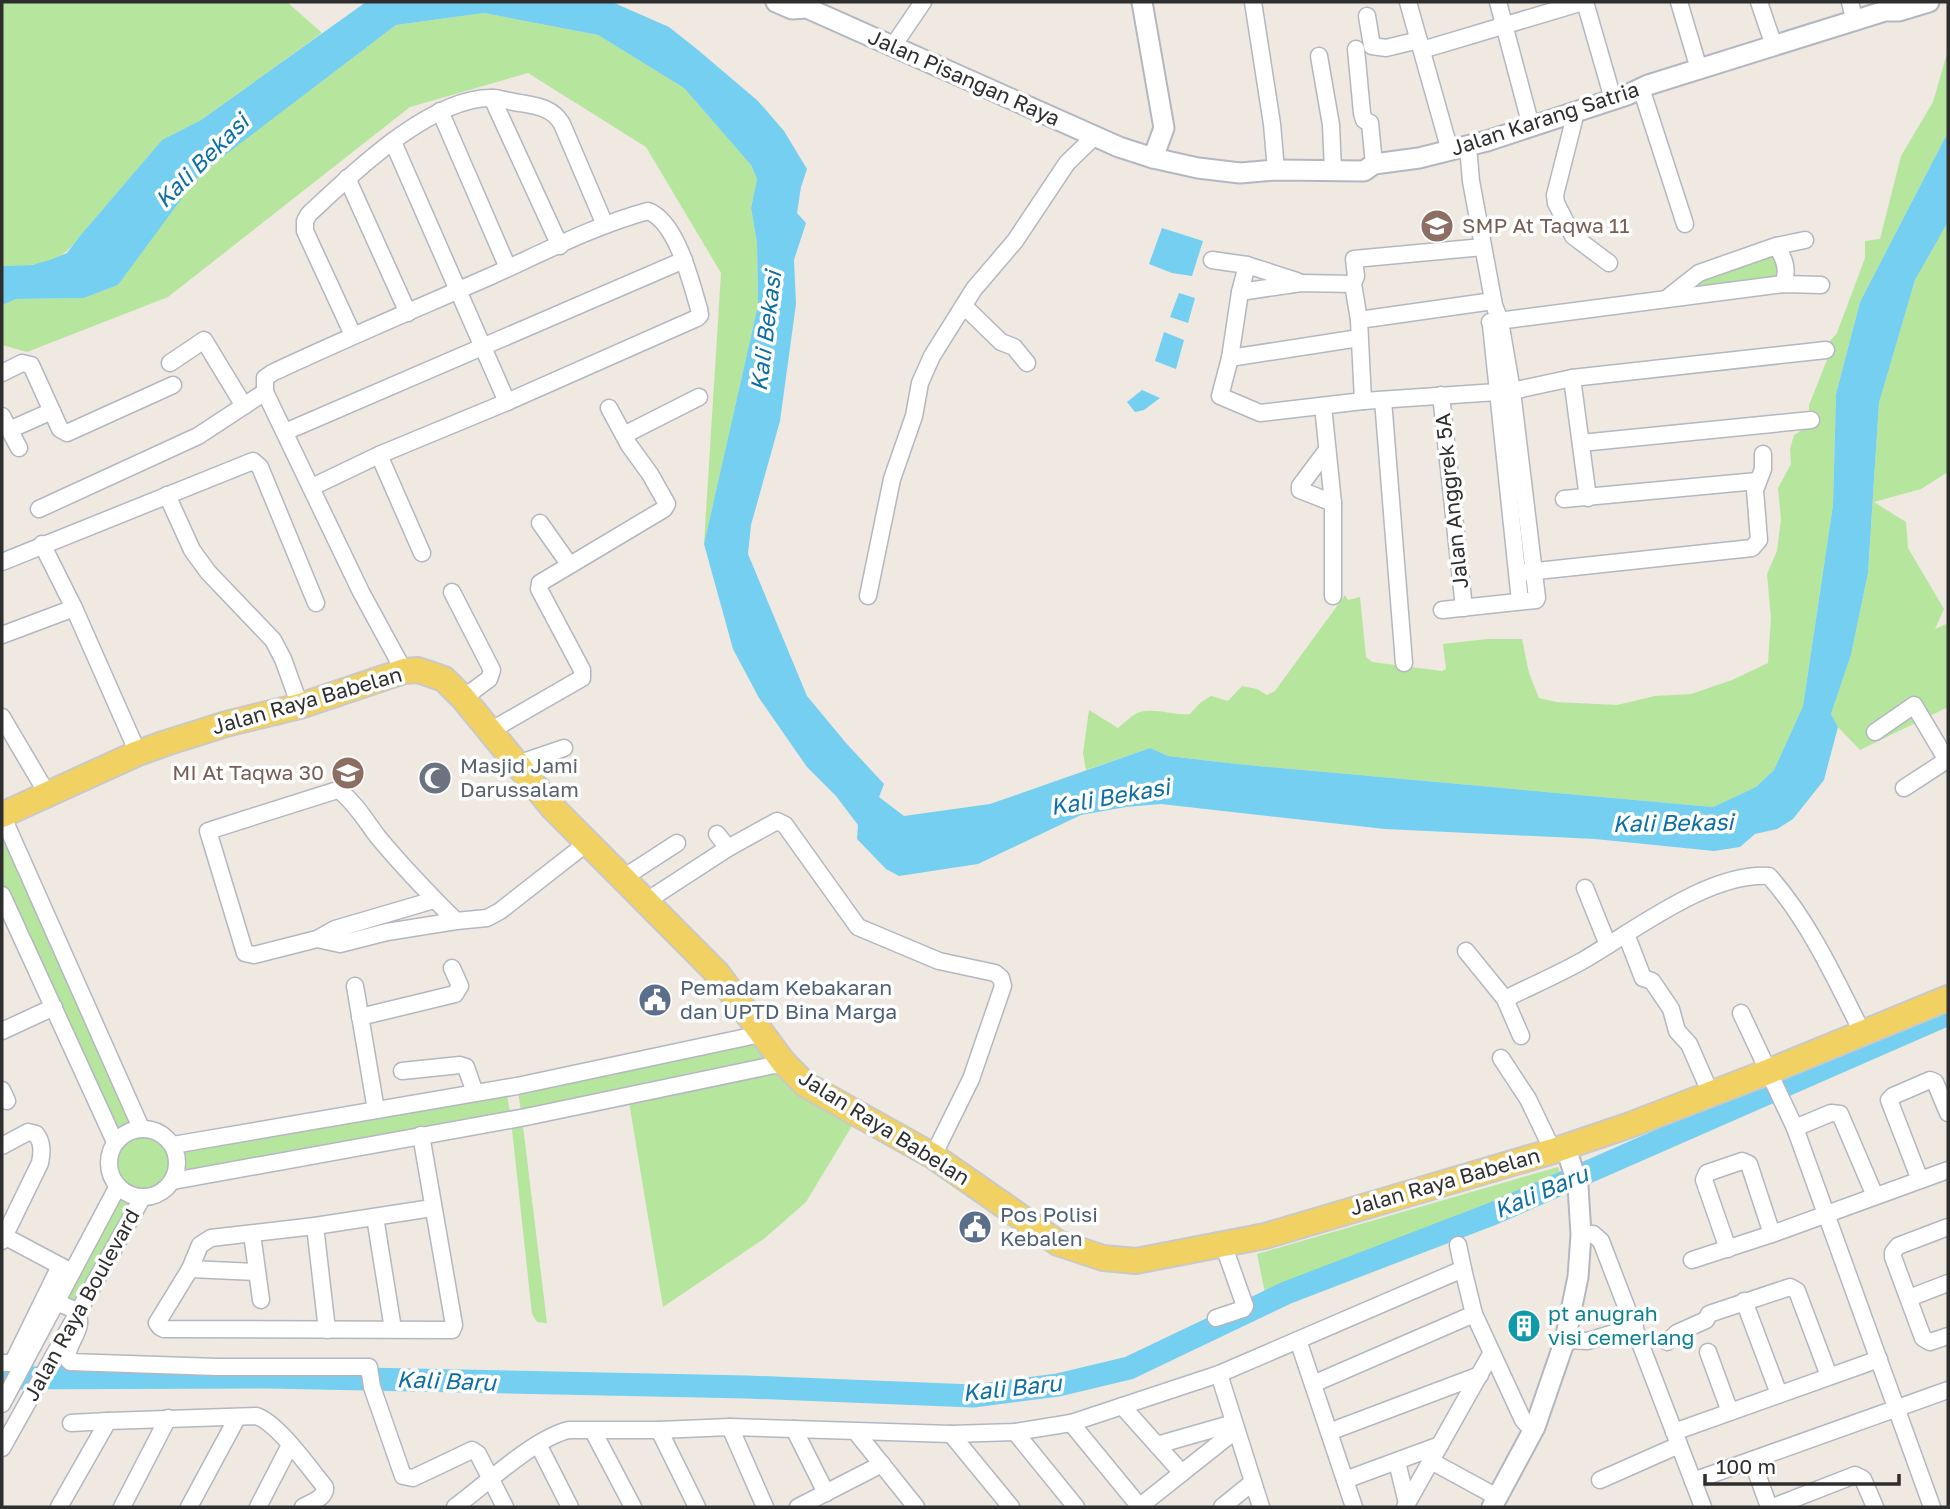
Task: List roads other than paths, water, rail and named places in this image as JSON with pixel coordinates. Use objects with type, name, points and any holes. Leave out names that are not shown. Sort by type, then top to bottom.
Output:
[{"type":"main road","name":"Jalan Raya Babelan","points":[[2,815],[138,753],[226,724],[300,706],[404,671],[418,670],[444,679],[463,698],[553,808],[717,973],[784,1063],[806,1085],[933,1156],[1058,1243],[1103,1258],[1136,1261],[1265,1236],[1563,1154],[1710,1092],[1770,1071],[1948,998]]},
{"type":"street","name":"Jalan Pisangan Raya","points":[[776,2],[792,9],[807,8],[1095,136],[1153,158]]},
{"type":"street","points":[[893,46],[923,2]]},
{"type":"street","points":[[1142,2],[1164,128],[1153,158]]},
{"type":"street","points":[[1253,2],[1272,124],[1276,170]]},
{"type":"street","points":[[1408,2],[1420,45],[1459,148],[1483,247],[1535,572],[1536,600],[1442,610]]},
{"type":"street","points":[[1498,2],[1531,126]]},
{"type":"street","points":[[1367,16],[1372,46],[1386,48],[1420,45],[1504,27],[1584,2],[1613,99]]},
{"type":"street","points":[[1679,2],[1699,69]]},
{"type":"street","points":[[1759,2],[1774,46]]},
{"type":"street","points":[[1850,2],[1855,22]]},
{"type":"street","name":"Jalan Karang Satria","points":[[1153,158],[1198,168],[1240,173],[1276,170],[1364,171],[1374,164],[1459,148],[1885,11],[1899,11],[1928,2]]},
{"type":"street","points":[[1356,49],[1362,113],[1364,120],[1370,123],[1374,164]]},
{"type":"street","points":[[1319,56],[1331,125],[1333,170]]},
{"type":"street","points":[[1641,88],[1685,224]]},
{"type":"street","points":[[492,98],[560,246]]},
{"type":"street","points":[[353,335],[304,226],[309,214],[347,178],[393,142],[440,111],[492,98],[542,107],[556,115],[605,225]]},
{"type":"street","points":[[440,111],[508,268]]},
{"type":"street","points":[[1576,112],[1555,195],[1556,203],[1573,236],[1609,263]]},
{"type":"street","points":[[868,596],[892,479],[914,416],[920,383],[932,356],[974,289],[1015,242],[1067,163],[1095,136]]},
{"type":"street","points":[[393,142],[508,402]]},
{"type":"street","points":[[347,178],[408,313]]},
{"type":"street","points":[[312,487],[696,318],[700,315],[699,309],[684,260],[666,227],[648,211],[605,225],[353,335],[272,373],[263,383],[361,592],[404,671]]},
{"type":"street","points":[[1666,299],[1699,273],[1776,246],[1805,240]]},
{"type":"street","points":[[1776,246],[1782,254],[1785,269],[1786,278],[1783,284]]},
{"type":"street","points":[[1363,401],[1359,320],[1353,284],[1356,276],[1354,259],[1483,247]]},
{"type":"street","points":[[285,432],[684,260]]},
{"type":"street","points":[[1212,260],[1247,265],[1301,283]]},
{"type":"street","points":[[1247,265],[1230,358],[1220,396],[1260,413],[1363,401],[1505,391],[1572,378],[1826,350]]},
{"type":"street","points":[[1240,292],[1301,283],[1353,284]]},
{"type":"street","points":[[1495,322],[1783,284],[1821,285]]},
{"type":"street","points":[[1359,320],[1493,303]]},
{"type":"street","points":[[964,306],[1003,344],[1014,347],[1027,363]]},
{"type":"street","points":[[1230,358],[1359,338]]},
{"type":"street","points":[[170,363],[204,340],[244,406]]},
{"type":"street","points":[[2,373],[22,363],[31,365],[60,429],[65,433],[173,385]]},
{"type":"street","points":[[1572,378],[1588,498]]},
{"type":"street","points":[[1505,391],[1520,601]]},
{"type":"street","points":[[38,509],[198,436],[265,392]]},
{"type":"street","name":"Jalan Anggrek 5A","points":[[1441,395],[1464,608]]},
{"type":"street","points":[[624,435],[699,397]]},
{"type":"street","points":[[1383,400],[1404,663]]},
{"type":"street","points":[[1323,406],[1333,503],[1333,596]]},
{"type":"street","points":[[489,731],[582,678],[582,670],[539,589],[540,583],[665,508],[667,504],[609,408]]},
{"type":"street","points":[[19,448],[5,423],[52,411]]},
{"type":"street","points":[[1581,443],[1811,420]]},
{"type":"street","points":[[1327,450],[1300,486],[1300,490],[1333,503]]},
{"type":"street","points":[[1518,573],[1752,548],[1759,540],[1755,490],[1763,469],[1763,454]]},
{"type":"street","points":[[379,456],[422,552]]},
{"type":"street","points":[[2,562],[249,461],[256,461],[316,603]]},
{"type":"street","points":[[1564,499],[1757,481]]},
{"type":"street","points":[[167,495],[192,550],[208,572],[274,640],[300,706]]},
{"type":"street","points":[[540,523],[569,564]]},
{"type":"street","points":[[42,544],[74,608],[138,753]]},
{"type":"street","points":[[452,592],[492,670],[489,679],[463,698]]},
{"type":"street","points":[[2,635],[74,608]]},
{"type":"street","points":[[1875,732],[1914,705],[1947,759],[1904,788]]},
{"type":"street","points":[[2,717],[48,795]]},
{"type":"street","points":[[517,764],[564,748]]},
{"type":"street","points":[[434,900],[332,930],[317,939],[250,956],[245,953],[208,831],[340,791],[434,900],[456,921]]},
{"type":"street","points":[[2,815],[141,1128]]},
{"type":"street","points":[[645,902],[728,848],[777,821],[785,825],[858,927],[939,961],[995,973],[1001,978],[1003,986],[976,1067],[933,1156]]},
{"type":"street","points":[[717,834],[728,848]]},
{"type":"street","points":[[317,939],[340,944],[387,932],[487,918],[500,911],[587,843]]},
{"type":"street","points":[[623,878],[677,843]]},
{"type":"street","points":[[1505,999],[1580,962],[1687,898],[1751,874],[1769,876],[1786,894],[1811,935],[1863,1034]]},
{"type":"street","points":[[1585,888],[1608,945]]},
{"type":"street","points":[[2,895],[115,1142]]},
{"type":"street","points":[[382,914],[387,932]]},
{"type":"street","points":[[1626,934],[1643,978],[1652,981],[1671,1009],[1677,1031],[1689,1044],[1710,1092]]},
{"type":"street","points":[[1466,951],[1505,999],[1521,1036]]},
{"type":"street","points":[[36,968],[64,955]]},
{"type":"street","points":[[360,1017],[455,994],[460,986],[452,968]]},
{"type":"street","points":[[355,986],[376,1110]]},
{"type":"street","points":[[2,1031],[54,1007]]},
{"type":"street","points":[[1741,1013],[1795,1128],[1932,1507]]},
{"type":"street","points":[[173,1145],[475,1093],[761,1034]]},
{"type":"street","points":[[1431,1461],[1494,1502],[1532,1431],[1565,1340],[1578,1277],[1581,1235],[1578,1186],[1563,1154],[1502,1058]]},
{"type":"street","points":[[173,1181],[526,1117],[784,1063]]},
{"type":"street","points":[[402,1071],[460,1065],[466,1067],[475,1093]]},
{"type":"street","points":[[1920,1180],[1889,1100],[1930,1080],[1935,1082],[1948,1113]]},
{"type":"street","points":[[1795,1128],[1831,1113],[1840,1114],[1875,1196]]},
{"type":"street","points":[[141,1128],[159,1132],[173,1145],[178,1163],[173,1181],[160,1194],[142,1198],[129,1194],[118,1186],[110,1173],[109,1157],[115,1142],[127,1133],[141,1128]]},
{"type":"street","points":[[2,1146],[29,1132],[36,1134],[41,1140],[42,1150],[40,1163],[3,1236],[67,1269]]},
{"type":"street","points":[[421,1135],[454,1328],[327,1330],[160,1327],[157,1323],[190,1269],[200,1245],[207,1240],[432,1208]]},
{"type":"street","points":[[1728,1249],[1704,1180],[1707,1173],[1742,1161],[1749,1164],[1772,1234]]},
{"type":"street","points":[[1692,1260],[1948,1170]]},
{"type":"street","name":"Jalan Raya Boulevard","points":[[2,1404],[32,1350],[51,1299],[118,1186]]},
{"type":"street","name":"Jalan Raya Boulevard","points":[[5,1442],[142,1198]]},
{"type":"street","points":[[375,1217],[393,1329]]},
{"type":"street","points":[[315,1226],[327,1330]]},
{"type":"street","points":[[1948,1227],[1901,1244],[1893,1252],[1925,1340],[1930,1342],[1948,1336]]},
{"type":"street","points":[[252,1234],[261,1300]]},
{"type":"street","points":[[1581,1235],[1593,1234],[1601,1241],[1703,1507]]},
{"type":"street","points":[[1216,1318],[1245,1306],[1223,1244]]},
{"type":"street","points":[[1458,1244],[1474,1314],[1523,1420],[1532,1431]]},
{"type":"street","points":[[190,1269],[257,1272]]},
{"type":"street","points":[[455,1507],[492,1480],[508,1464],[562,1432],[730,1427],[951,1434],[1015,1432],[1071,1423],[1219,1374],[1463,1269]]},
{"type":"street","points":[[1909,1298],[1948,1283]]},
{"type":"street","points":[[1667,1342],[1677,1333],[1706,1320],[1709,1314],[1787,1287],[1797,1291],[1829,1376]]},
{"type":"street","points":[[2,1363],[11,1363],[14,1360],[51,1299],[77,1311],[80,1325],[68,1350],[67,1358],[70,1362],[217,1367],[369,1367],[403,1476],[413,1478],[472,1450],[478,1454],[505,1507]]},
{"type":"street","points":[[1744,1301],[1779,1394]]},
{"type":"street","points":[[1313,1384],[1474,1314]]},
{"type":"street","points":[[1565,1340],[1588,1341],[1635,1326]]},
{"type":"street","points":[[1298,1340],[1354,1507]]},
{"type":"street","points":[[1708,1352],[1730,1412]]},
{"type":"street","points":[[1406,1505],[1491,1354]]},
{"type":"street","points":[[1600,1480],[1730,1412],[1879,1359]]},
{"type":"street","points":[[1219,1374],[1261,1507]]},
{"type":"street","points":[[1329,1432],[1480,1375]]},
{"type":"street","points":[[1693,1481],[1948,1390]]},
{"type":"street","points":[[1122,1406],[1182,1473]]},
{"type":"street","points":[[122,1507],[168,1418]]},
{"type":"street","points":[[71,1423],[168,1418],[264,1418],[326,1490],[322,1497],[303,1507]]},
{"type":"street","points":[[189,1507],[237,1418]]},
{"type":"street","points":[[59,1507],[108,1420]]},
{"type":"street","points":[[1071,1423],[1139,1507],[1235,1426]]},
{"type":"street","points":[[1157,1445],[1235,1426]]},
{"type":"street","points":[[730,1427],[765,1507]]},
{"type":"street","points":[[794,1429],[826,1493]]},
{"type":"street","points":[[659,1430],[697,1507]]},
{"type":"street","points":[[593,1431],[633,1507]]},
{"type":"street","points":[[856,1432],[916,1507]]},
{"type":"street","points":[[1015,1432],[1076,1507]]},
{"type":"street","points":[[951,1434],[1011,1507]]},
{"type":"street","points":[[258,1507],[290,1445]]},
{"type":"street","points":[[1345,1480],[1440,1445]]},
{"type":"street","points":[[538,1446],[570,1507]]},
{"type":"street","points":[[1752,1460],[1771,1507],[1855,1475],[1863,1479],[1875,1507]]},
{"type":"street","points":[[1397,1461],[1406,1505]]},
{"type":"street","points":[[798,1507],[881,1464]]},
{"type":"street","points":[[1222,1507],[1253,1482]]},
{"type":"water","name":"Kali Bekasi","points":[[366,2],[612,2],[669,27],[758,101],[784,131],[807,169],[797,213],[806,223],[794,260],[796,304],[780,421],[751,525],[748,554],[807,696],[884,784],[879,797],[904,816],[990,804],[1150,748],[1168,756],[1237,764],[1713,807],[1756,787],[1774,770],[1803,706],[1833,505],[1836,394],[1860,302],[1948,132],[1948,222],[1915,280],[1879,403],[1868,573],[1851,655],[1831,714],[1838,727],[1824,780],[1793,819],[1777,829],[1755,834],[1740,847],[1714,851],[1595,839],[1385,829],[1161,804],[1081,815],[978,864],[899,876],[886,869],[857,839],[858,825],[836,796],[807,767],[759,698],[733,649],[704,544],[758,305],[757,243],[751,208],[757,179],[751,165],[684,88],[598,35],[484,13],[396,25],[199,175],[118,285],[84,298],[16,299],[2,305],[2,266],[32,265],[67,253],[162,140],[201,120]]},
{"type":"water","points":[[1162,228],[1203,241],[1192,276],[1172,273],[1149,264]]},
{"type":"water","points":[[1179,293],[1195,298],[1188,323],[1170,317]]},
{"type":"water","points":[[1164,332],[1184,340],[1176,369],[1155,361]]},
{"type":"water","points":[[1142,390],[1160,398],[1144,410],[1135,412],[1127,402]]},
{"type":"waterway","name":"Kali Baru","points":[[2,1378],[268,1377],[747,1387],[973,1396],[1058,1385],[1129,1368],[1286,1293],[1492,1214],[1948,1014]]},
{"type":"place","name":"SMP At Taqwa 11","points":[[1437,226]]},
{"type":"place","name":"MI At Taqwa 30","points":[[348,773]]},
{"type":"place","name":"Masjid Jami Darussalam","points":[[435,778]]},
{"type":"place","name":"Pemadam Kebakaran dan UPTD Bina Marga","points":[[655,1000]]},
{"type":"place","name":"Pos Polisi Kebalen","points":[[975,1227]]},
{"type":"place","name":"pt anugrah visi cemerlang","points":[[1524,1326]]}]
